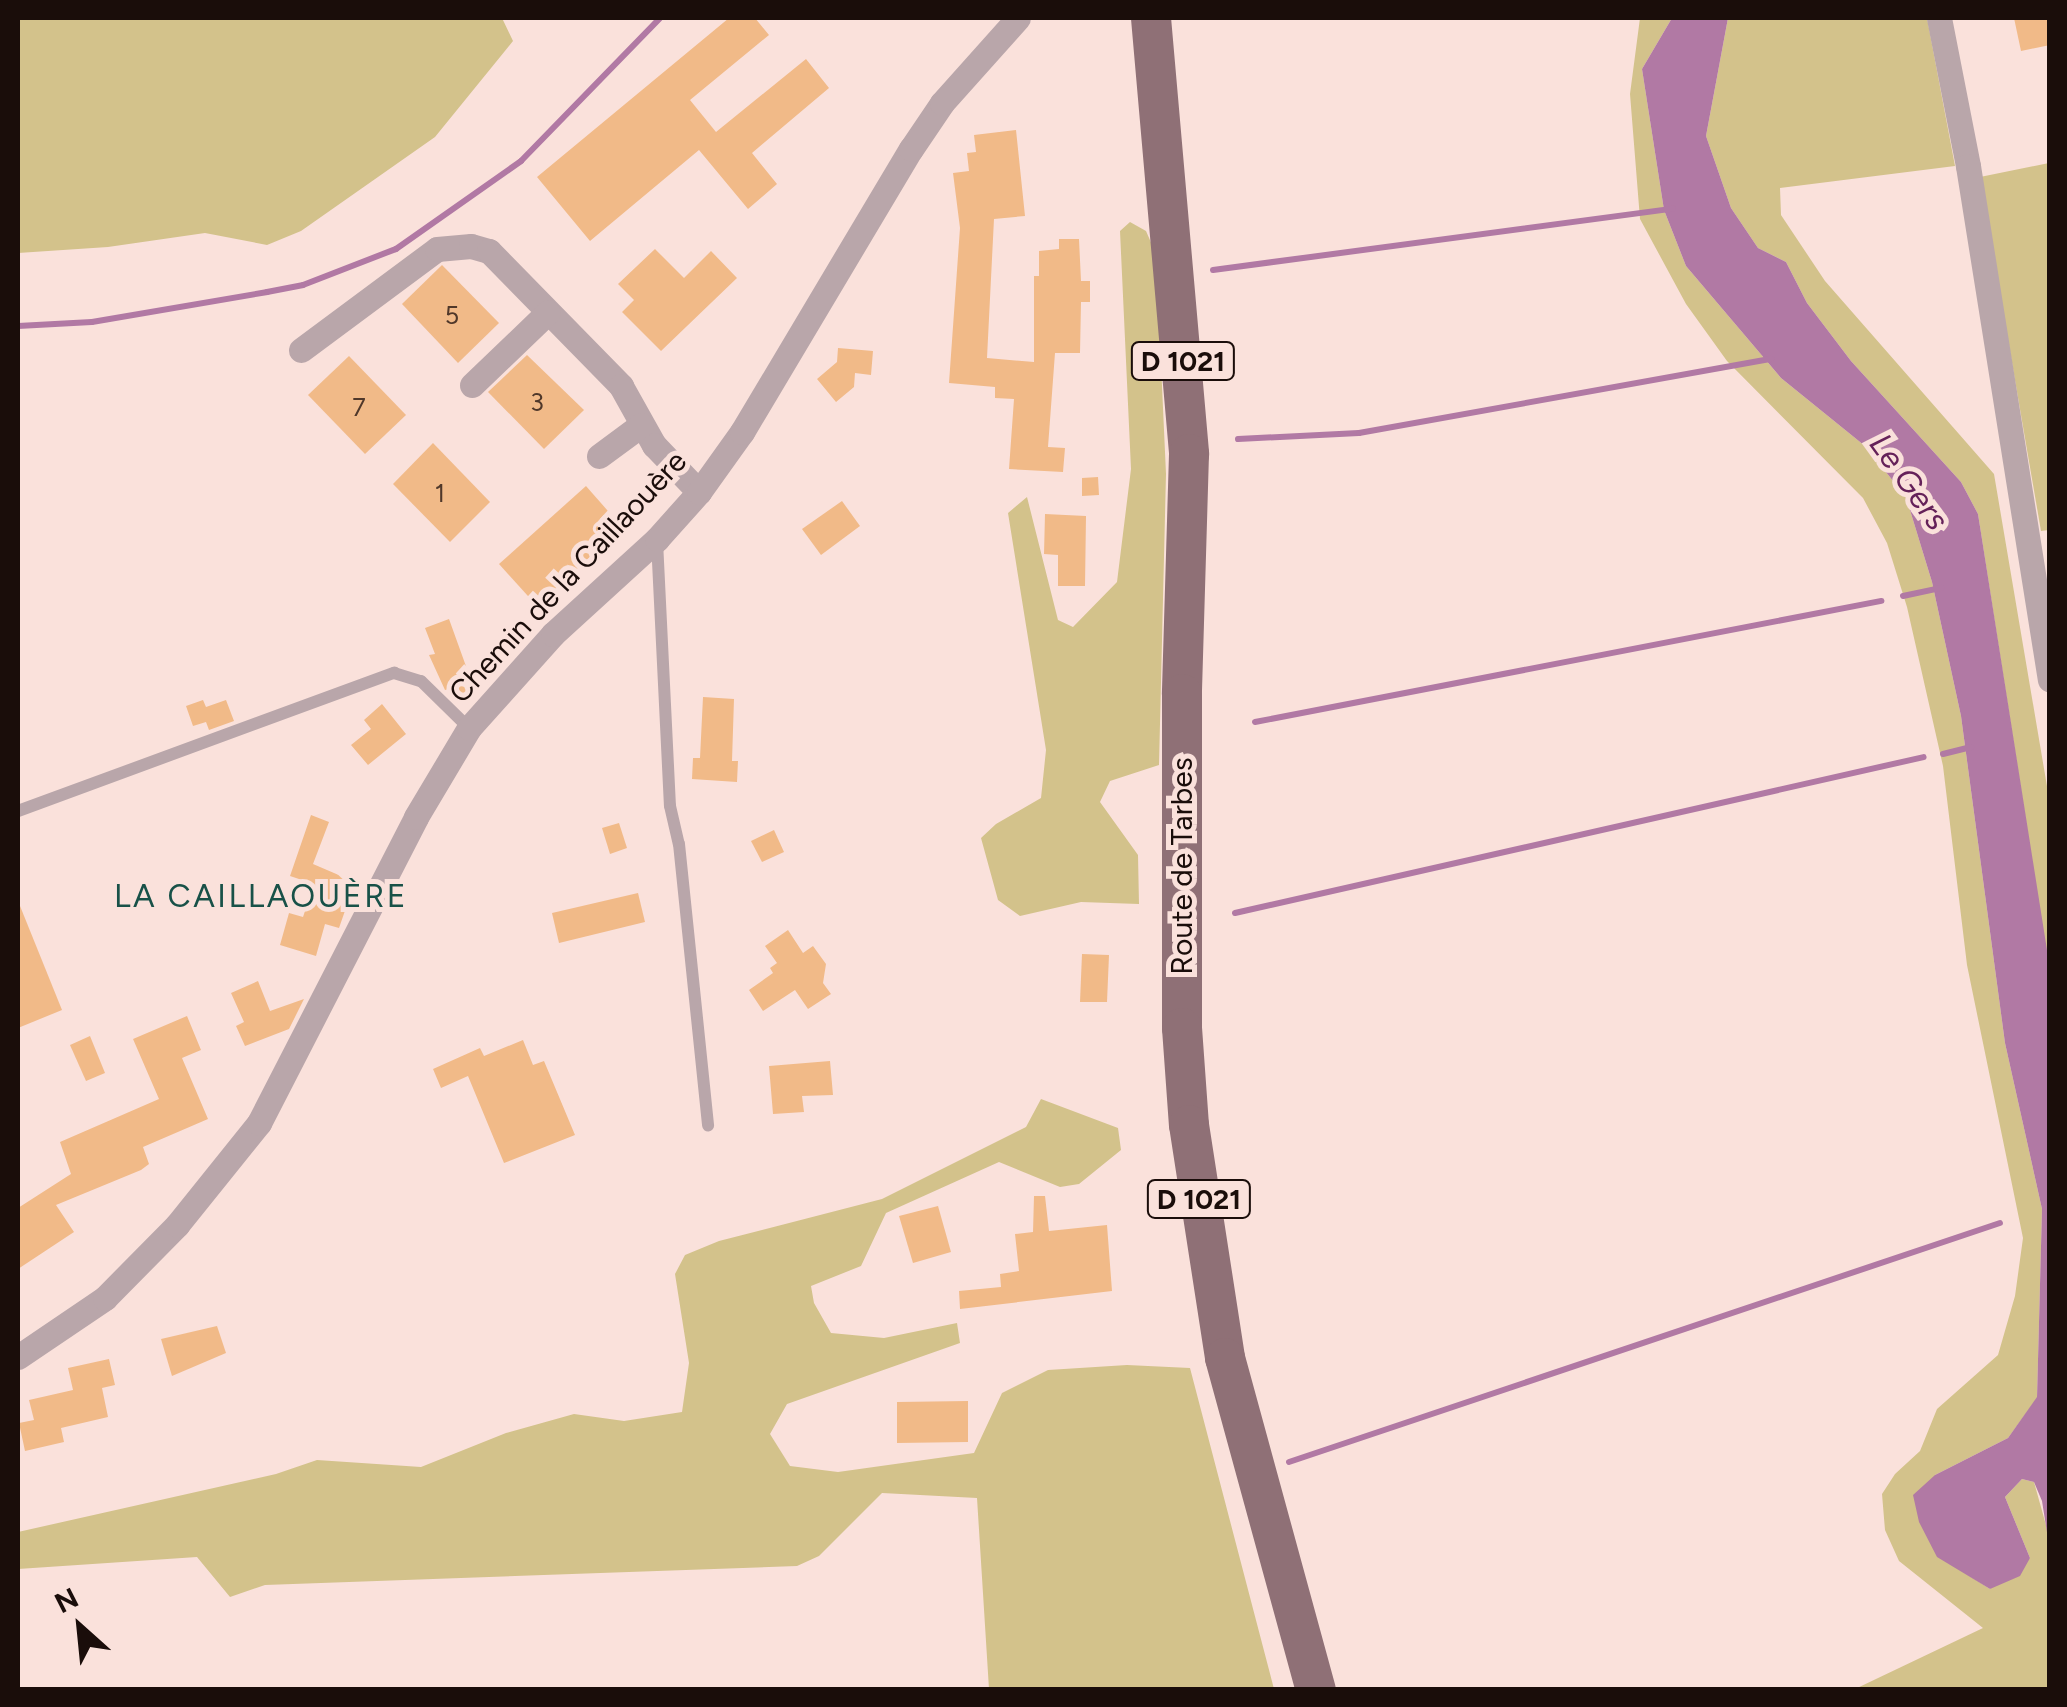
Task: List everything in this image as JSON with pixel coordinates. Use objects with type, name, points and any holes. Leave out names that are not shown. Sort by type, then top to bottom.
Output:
[{"type":"main road","name":"Route de Tarbes","points":[[1153,21],[1189,454],[1182,694],[1182,1028],[1189,1125],[1225,1358],[1316,1690]]},
{"type":"street","name":"Chemin de la Caillaouère","points":[[18,1357],[105,1298],[177,1225],[260,1123],[416,817],[469,728],[552,634],[657,539],[698,492],[742,432],[942,103],[1018,18]]},
{"type":"street","points":[[1939,18],[1981,242],[2050,680]]},
{"type":"street","points":[[301,350],[420,258],[455,246],[489,251],[621,386],[654,445],[698,492]]},
{"type":"street","points":[[472,384],[548,312]]},
{"type":"street","points":[[600,456],[641,425]]},
{"type":"lane","points":[[657,539],[670,806],[679,844],[708,1126]]},
{"type":"lane","points":[[18,811],[394,673],[422,681],[469,728]]},
{"type":"shaded area","points":[[18,18],[502,18],[513,41],[435,137],[301,231],[267,245],[205,233],[108,247],[18,253]]},
{"type":"shaded area","points":[[1640,18],[1672,18],[1642,69],[1664,210],[1686,266],[1781,378],[1865,446],[1906,497],[1932,582],[1961,716],[2005,1043],[2042,1209],[2037,1398],[2008,1438],[1935,1475],[1968,1575],[1990,1589],[2030,1558],[2005,1497],[2022,1479],[2034,1482],[2049,1536],[2049,1689],[1855,1689],[1983,1628],[1899,1561],[1885,1530],[1882,1494],[1895,1474],[1920,1451],[1937,1409],[1998,1355],[2015,1296],[2023,1238],[1967,965],[1943,766],[1907,607],[1887,543],[1863,498],[1727,361],[1686,304],[1640,219],[1630,94]]},
{"type":"shaded area","points":[[1728,18],[1927,18],[1955,166],[1780,188],[1781,215],[1825,281],[1994,474],[2049,798],[2049,969],[1978,514],[1961,482],[1851,361],[1807,303],[1786,262],[1758,248],[1731,208],[1706,136]]},
{"type":"shaded area","points":[[2049,163],[2049,530],[2041,531],[1980,177]]},
{"type":"shaded area","points":[[1130,222],[1146,231],[1156,254],[1166,474],[1159,765],[1110,781],[1100,802],[1138,855],[1139,904],[1081,902],[1020,916],[998,900],[981,838],[996,824],[1041,798],[1046,750],[1008,513],[1027,497],[1058,620],[1073,627],[1117,582],[1131,469],[1120,231]]},
{"type":"shaded area","points":[[1041,1099],[1118,1128],[1121,1150],[1079,1184],[1060,1187],[999,1162],[886,1213],[861,1266],[811,1286],[814,1303],[831,1333],[884,1338],[957,1323],[960,1343],[787,1404],[770,1434],[790,1466],[838,1472],[974,1453],[1002,1393],[1048,1370],[1127,1365],[1190,1368],[1274,1689],[989,1689],[977,1498],[882,1493],[819,1556],[797,1566],[265,1585],[230,1597],[197,1557],[18,1569],[18,1532],[276,1474],[317,1460],[421,1467],[506,1433],[574,1414],[624,1421],[682,1412],[689,1363],[675,1274],[685,1255],[719,1241],[882,1199],[1026,1127]]},
{"type":"water","name":"Le Gers","points":[[1672,18],[1728,18],[1706,136],[1731,208],[1758,248],[1786,262],[1807,303],[1851,361],[1961,482],[1978,514],[2050,969],[2049,1545],[2042,1501],[2034,1482],[2022,1479],[2005,1497],[2030,1558],[2020,1576],[1990,1589],[1937,1557],[1919,1522],[1913,1495],[1935,1475],[2008,1438],[2037,1397],[2042,1209],[2005,1043],[1961,716],[1932,582],[1906,497],[1865,446],[1781,378],[1686,266],[1664,210],[1642,69]]},
{"type":"building","points":[[729,18],[755,18],[769,35],[690,100],[716,132],[806,59],[829,88],[752,153],[777,184],[748,209],[699,150],[590,241],[537,177]]},
{"type":"building","points":[[2014,18],[2050,18],[2050,45],[2021,51]]},
{"type":"building","points":[[1016,130],[1025,216],[994,219],[987,358],[1034,362],[1034,276],[1039,276],[1039,251],[1059,249],[1059,239],[1079,239],[1081,281],[1090,281],[1090,302],[1081,302],[1080,353],[1055,353],[1048,447],[1065,448],[1063,472],[1009,469],[1014,399],[995,398],[995,387],[949,383],[960,228],[953,173],[969,171],[967,153],[976,152],[974,135]]},
{"type":"building","points":[[655,249],[684,278],[711,251],[737,278],[661,351],[622,312],[634,300],[618,284]]},
{"type":"building","points":[[442,265],[499,323],[458,363],[402,304]]},
{"type":"building","points":[[838,348],[873,351],[871,375],[855,373],[854,387],[836,402],[817,379],[837,362]]},
{"type":"building","points":[[527,355],[584,410],[544,449],[488,392]]},
{"type":"building","points":[[349,356],[406,415],[365,454],[308,395]]},
{"type":"building","points":[[433,443],[490,502],[450,542],[393,484]]},
{"type":"building","points":[[1098,477],[1099,495],[1082,496],[1082,478]]},
{"type":"building","points":[[586,486],[622,527],[537,606],[499,564]]},
{"type":"building","points":[[842,501],[860,526],[821,555],[802,529]]},
{"type":"building","points":[[1045,514],[1086,516],[1085,586],[1058,586],[1058,555],[1044,554]]},
{"type":"building","points":[[449,619],[476,694],[459,701],[454,688],[445,690],[429,655],[435,654],[425,628]]},
{"type":"building","points":[[703,697],[734,699],[732,761],[738,761],[737,782],[692,779],[693,758],[700,758]]},
{"type":"building","points":[[203,700],[206,707],[226,700],[234,721],[209,730],[206,722],[193,726],[186,706]]},
{"type":"building","points":[[382,704],[406,734],[368,765],[351,745],[371,729],[364,720]]},
{"type":"building","points":[[311,815],[329,822],[313,864],[355,882],[339,928],[325,924],[316,956],[280,945],[289,913],[303,917],[314,884],[290,876]]},
{"type":"building","points":[[619,823],[627,848],[610,854],[602,828]]},
{"type":"building","points":[[774,830],[784,852],[762,862],[751,841]]},
{"type":"building","points":[[638,893],[645,922],[559,943],[552,913]]},
{"type":"building","points":[[18,901],[62,1010],[18,1028]]},
{"type":"building","points":[[788,930],[803,953],[813,946],[826,964],[823,983],[831,994],[808,1009],[795,990],[763,1011],[749,990],[773,973],[770,968],[777,963],[765,946]]},
{"type":"building","points":[[1082,954],[1109,955],[1107,1002],[1080,1002]]},
{"type":"building","points":[[258,981],[270,1011],[304,999],[289,1029],[245,1046],[236,1026],[244,1022],[231,993]]},
{"type":"building","points":[[187,1016],[201,1050],[182,1058],[208,1119],[143,1147],[149,1164],[141,1170],[56,1205],[74,1232],[18,1269],[18,1208],[71,1174],[60,1142],[159,1099],[133,1039]]},
{"type":"building","points":[[90,1036],[105,1073],[86,1081],[70,1045]]},
{"type":"building","points":[[523,1040],[533,1065],[544,1061],[575,1135],[504,1163],[468,1076],[441,1088],[433,1069],[480,1048],[484,1056]]},
{"type":"building","points":[[830,1061],[833,1095],[802,1096],[804,1112],[773,1114],[769,1066]]},
{"type":"building","points":[[1034,1196],[1045,1196],[1049,1231],[1107,1225],[1112,1291],[960,1309],[959,1291],[1001,1287],[1000,1274],[1019,1271],[1015,1234],[1033,1232]]},
{"type":"building","points":[[938,1206],[951,1252],[913,1263],[899,1216]]},
{"type":"building","points":[[217,1326],[226,1353],[172,1376],[161,1339]]},
{"type":"building","points":[[109,1359],[115,1385],[102,1388],[108,1417],[61,1428],[64,1442],[25,1451],[19,1423],[34,1420],[29,1400],[73,1390],[68,1368]]},
{"type":"building","points":[[968,1401],[968,1442],[897,1443],[897,1402]]},
{"type":"waterway","points":[[18,326],[92,322],[303,285],[396,249],[521,161],[660,18]]},
{"type":"waterway","points":[[1213,270],[1673,209]]},
{"type":"waterway","points":[[1238,439],[1359,433],[1771,359]]},
{"type":"waterway","points":[[1903,596],[1941,588]]},
{"type":"waterway","points":[[1255,722],[1881,601]]},
{"type":"waterway","points":[[1943,754],[1971,747]]},
{"type":"waterway","points":[[1235,913],[1924,757]]},
{"type":"waterway","points":[[1289,1462],[2000,1223]]},
{"type":"district","name":"LA CAILLAOUÈRE","points":[[261,896]]}]
